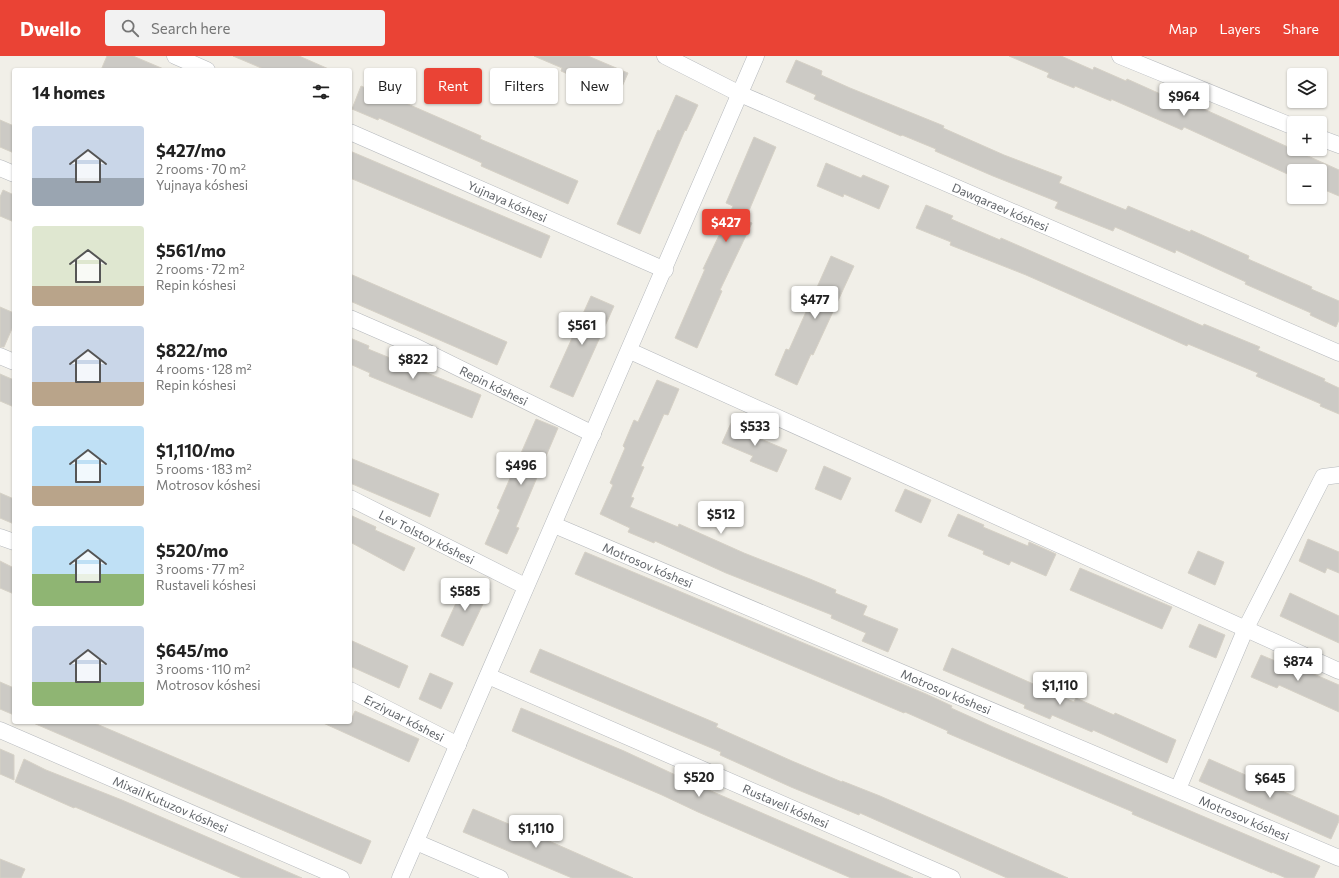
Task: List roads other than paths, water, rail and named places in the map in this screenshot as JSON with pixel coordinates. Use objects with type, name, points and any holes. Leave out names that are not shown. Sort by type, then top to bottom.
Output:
[{"type":"street","points":[[175,56],[202,68]]},
{"type":"street","name":"Dawqaraev kóshesi","points":[[665,56],[740,94],[1339,353]]},
{"type":"street","points":[[400,878],[488,676],[525,586],[554,525],[630,351],[756,56]]},
{"type":"street","points":[[1120,56],[1287,124]]},
{"type":"street","name":"Yujnaya kóshesi","points":[[352,133],[665,270]]},
{"type":"street","points":[[1327,141],[1339,145]]},
{"type":"street","points":[[0,168],[12,173]]},
{"type":"street","name":"Repin kóshesi","points":[[352,319],[412,345],[593,434]]},
{"type":"street","points":[[630,351],[1339,671]]},
{"type":"street","points":[[0,356],[12,361]]},
{"type":"street","points":[[1178,789],[1246,628],[1323,477],[1339,475]]},
{"type":"street","name":"Lev Tolstoy kóshesi","points":[[352,499],[525,586]]},
{"type":"street","name":"Motrosov kóshesi","points":[[554,525],[1339,858]]},
{"type":"street","points":[[0,537],[12,541]]},
{"type":"street","name":"Rustaveli kóshesi","points":[[488,676],[952,878]]},
{"type":"street","name":"Erziyuar kóshesi","points":[[352,691],[458,745]]},
{"type":"street","name":"Mixail Kutuzov kóshesi","points":[[0,730],[341,878]]},
{"type":"street","points":[[416,842],[500,878]]}]
